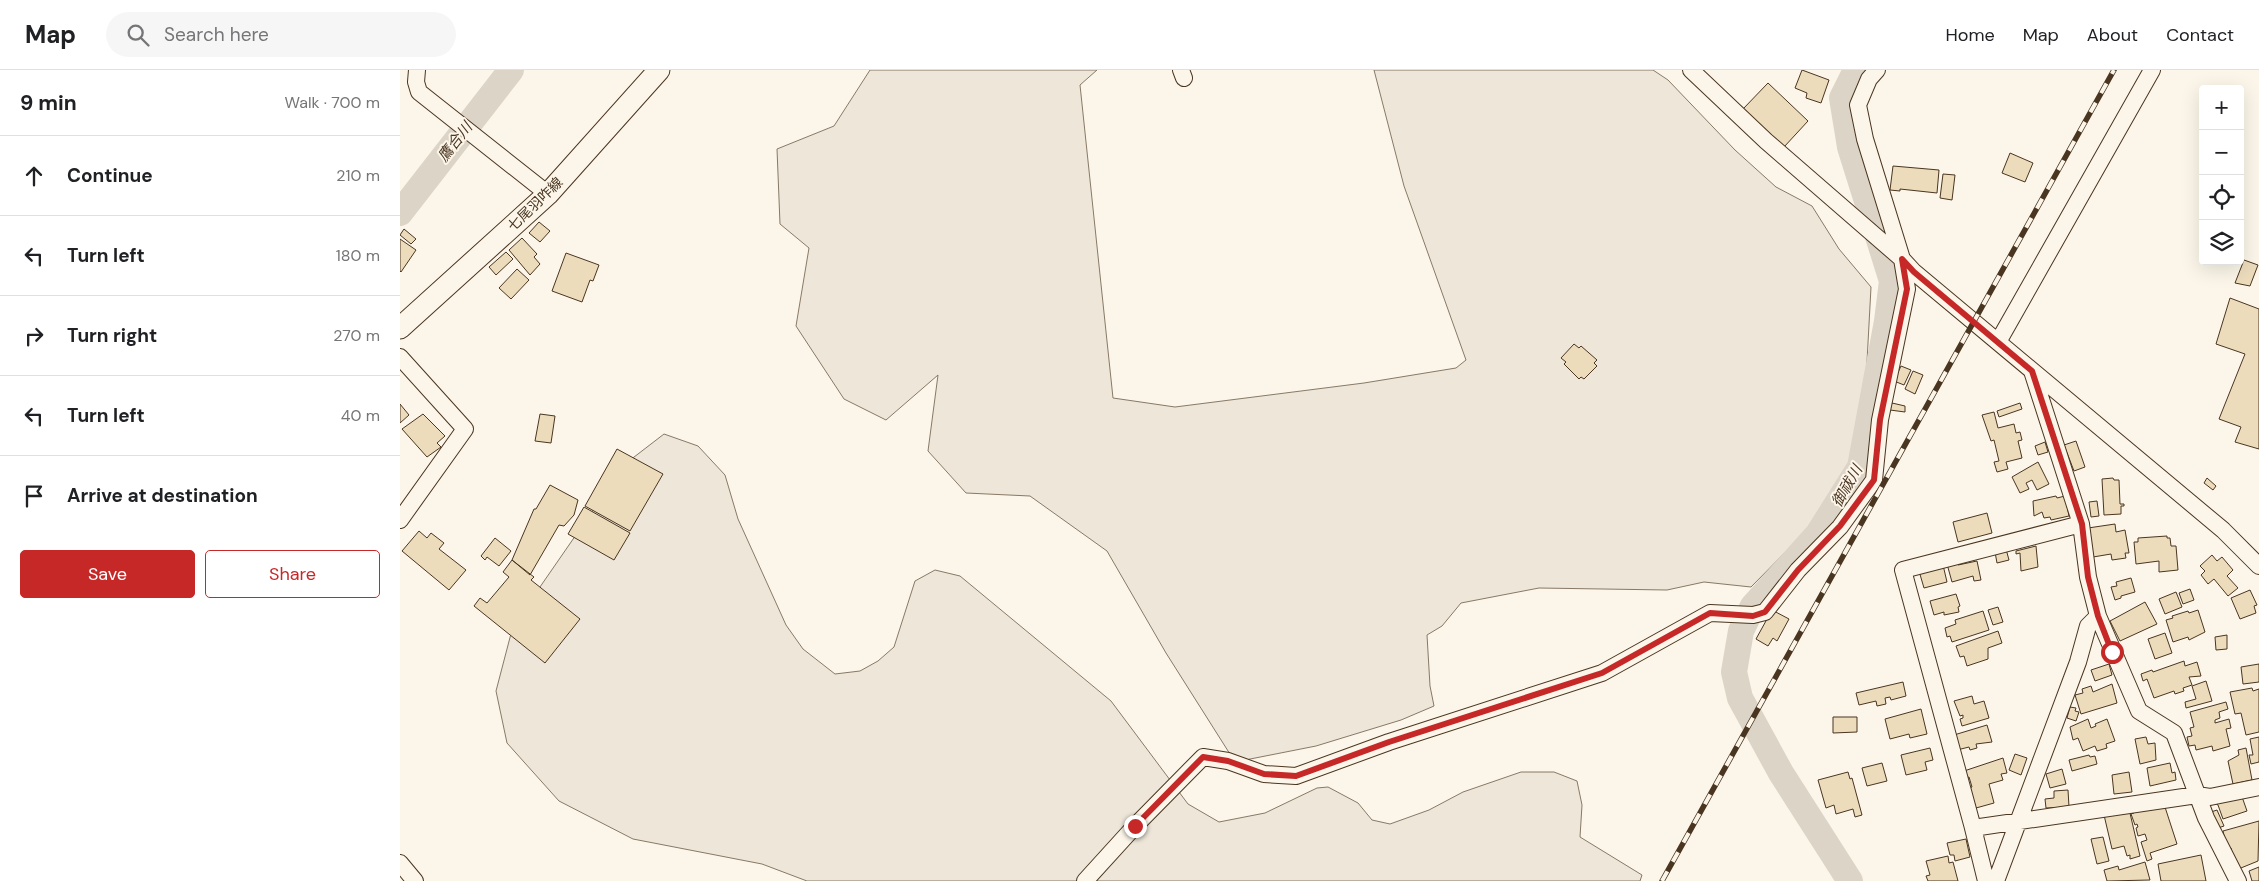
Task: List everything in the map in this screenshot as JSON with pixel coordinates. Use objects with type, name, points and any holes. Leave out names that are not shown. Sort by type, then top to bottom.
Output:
[{"type":"main road","name":"七尾羽咋線","points":[[400,328],[548,194],[659,70]]},
{"type":"street","points":[[417,70],[416,82],[421,94],[548,194]]},
{"type":"street","points":[[1691,70],[1766,141],[1902,259],[1914,272],[2223,530],[2259,565]]},
{"type":"street","points":[[1085,881],[1135,826],[1203,757],[1228,761],[1264,774],[1296,776],[1389,742],[1602,673],[1710,613],[1747,615],[1765,612],[1798,570],[1840,526],[1874,480],[1880,420],[1907,289],[1902,259],[1865,139],[1858,105],[1869,79],[1877,70]]},
{"type":"street","points":[[1998,342],[2152,70]]},
{"type":"street","points":[[400,357],[465,429],[400,520]]},
{"type":"street","points":[[2032,371],[2082,524],[2088,577],[2098,616],[2139,711],[2174,733],[2206,818],[2238,881]]},
{"type":"street","points":[[1986,881],[1903,570],[2082,524]]},
{"type":"street","points":[[1996,881],[2078,662],[2088,626],[2098,616]]},
{"type":"street","points":[[1973,828],[2197,794],[2210,797],[2259,787]]},
{"type":"street","points":[[400,864],[415,881]]},
{"type":"shaded area","points":[[870,70],[1097,70],[1080,85],[1113,398],[1175,407],[1364,383],[1456,368],[1466,360],[1404,186],[1374,70],[1653,70],[1668,80],[1735,150],[1776,187],[1812,206],[1839,249],[1871,287],[1865,399],[1850,467],[1820,517],[1751,587],[1704,582],[1667,590],[1539,588],[1461,603],[1442,626],[1427,635],[1430,686],[1434,706],[1401,720],[1316,746],[1235,762],[1166,653],[1107,551],[1030,496],[966,493],[928,451],[938,375],[886,420],[844,399],[796,326],[809,248],[780,224],[777,149],[834,126]]},
{"type":"shaded area","points":[[664,434],[698,446],[725,475],[738,519],[786,625],[803,649],[835,674],[860,671],[878,661],[894,647],[915,581],[935,570],[960,576],[1111,701],[1188,804],[1219,822],[1265,813],[1317,788],[1328,787],[1358,803],[1372,820],[1390,824],[1429,810],[1463,792],[1521,772],[1554,772],[1577,781],[1582,805],[1580,837],[1642,875],[1640,881],[807,881],[762,864],[633,839],[559,801],[507,743],[496,691],[513,626],[625,464]]},
{"type":"building","points":[[1802,70],[1829,80],[1821,103],[1806,98],[1807,93],[1795,88]]},
{"type":"building","points":[[1768,83],[1808,121],[1784,147],[1743,109]]},
{"type":"building","points":[[2010,153],[2033,163],[2025,182],[2002,173]]},
{"type":"building","points":[[1893,166],[1939,170],[1937,193],[1900,189],[1900,191],[1890,190]]},
{"type":"building","points":[[1943,174],[1955,175],[1952,200],[1940,198]]},
{"type":"building","points":[[539,222],[550,231],[540,242],[529,233]]},
{"type":"building","points":[[404,229],[416,239],[411,244],[400,235]]},
{"type":"building","points":[[522,238],[537,254],[534,257],[540,264],[530,275],[509,250]]},
{"type":"building","points":[[400,239],[416,250],[401,272],[400,271]]},
{"type":"building","points":[[506,252],[513,259],[496,275],[489,267]]},
{"type":"building","points":[[566,253],[599,265],[593,281],[590,280],[582,302],[552,291]]},
{"type":"building","points":[[2244,260],[2258,265],[2250,286],[2235,283],[2242,265],[2244,265]]},
{"type":"building","points":[[517,269],[529,280],[511,299],[499,288]]},
{"type":"building","points":[[2230,298],[2259,309],[2259,449],[2235,442],[2241,427],[2219,419],[2245,354],[2216,344]]},
{"type":"building","points":[[1574,344],[1579,348],[1581,346],[1597,360],[1594,363],[1597,366],[1584,379],[1581,377],[1579,379],[1564,364],[1566,362],[1561,358]]},
{"type":"building","points":[[1901,366],[1911,370],[1904,385],[1894,381]]},
{"type":"building","points":[[1913,371],[1923,375],[1915,394],[1905,389]]},
{"type":"building","points":[[1892,403],[1905,406],[1905,412],[1890,410]]},
{"type":"building","points":[[2020,403],[2022,409],[1999,417],[1997,411]]},
{"type":"building","points":[[400,404],[409,415],[400,423]]},
{"type":"building","points":[[1994,412],[1998,428],[2014,424],[2016,433],[2020,432],[2022,440],[2018,441],[2022,458],[2006,462],[2008,469],[1997,472],[1994,462],[1999,461],[1994,440],[1991,441],[1982,415]]},
{"type":"building","points":[[423,414],[445,436],[437,443],[441,447],[427,457],[402,429]]},
{"type":"building","points":[[540,414],[555,416],[551,443],[535,441]]},
{"type":"building","points":[[2076,441],[2085,467],[2074,471],[2064,445]]},
{"type":"building","points":[[2045,442],[2048,452],[2038,455],[2035,446]]},
{"type":"building","points":[[617,449],[663,474],[630,531],[585,506]]},
{"type":"building","points":[[2038,462],[2049,484],[2037,490],[2032,480],[2026,483],[2029,489],[2020,493],[2012,477]]},
{"type":"building","points":[[2113,478],[2114,480],[2119,480],[2120,504],[2124,504],[2124,506],[2121,506],[2121,514],[2104,515],[2102,479]]},
{"type":"building","points":[[2207,478],[2216,486],[2213,490],[2204,483]]},
{"type":"building","points":[[550,485],[578,500],[574,515],[564,526],[559,525],[530,575],[512,560],[534,509],[536,509]]},
{"type":"building","points":[[2056,496],[2057,498],[2065,496],[2069,516],[2051,520],[2050,517],[2044,518],[2042,512],[2034,516],[2033,501]]},
{"type":"building","points":[[2097,501],[2099,516],[2091,517],[2089,502]]},
{"type":"building","points":[[584,507],[630,533],[614,560],[568,534]]},
{"type":"building","points":[[1987,513],[1992,533],[1958,542],[1953,522]]},
{"type":"building","points":[[2115,524],[2116,532],[2125,530],[2129,553],[2125,553],[2126,558],[2112,560],[2111,554],[2093,557],[2088,528]]},
{"type":"building","points":[[419,531],[427,538],[431,533],[444,543],[439,549],[466,570],[449,590],[402,551]]},
{"type":"building","points":[[2167,536],[2167,538],[2170,538],[2171,546],[2176,546],[2178,570],[2159,572],[2159,561],[2136,564],[2134,542],[2138,542],[2138,538]]},
{"type":"building","points":[[495,538],[511,551],[499,566],[487,557],[485,560],[481,556]]},
{"type":"building","points":[[2036,546],[2038,567],[2021,571],[2020,553],[2016,554],[2016,551]]},
{"type":"building","points":[[2006,549],[2009,560],[1997,563],[1995,552]]},
{"type":"building","points":[[2212,555],[2217,561],[2222,557],[2233,570],[2227,576],[2238,588],[2228,596],[2214,579],[2208,584],[2201,575],[2205,571],[2200,566]]},
{"type":"building","points":[[512,560],[534,577],[531,580],[580,619],[545,663],[474,606],[480,598],[487,603],[509,577],[503,572]]},
{"type":"building","points":[[1957,561],[1958,565],[1977,561],[1981,580],[1974,581],[1973,576],[1952,582],[1947,564]]},
{"type":"building","points":[[1943,565],[1947,582],[1924,588],[1919,571]]},
{"type":"building","points":[[2131,578],[2135,592],[2115,600],[2111,587],[2117,586],[2116,582]]},
{"type":"building","points":[[2190,589],[2194,600],[2183,604],[2179,593]]},
{"type":"building","points":[[2250,590],[2257,605],[2254,606],[2256,613],[2240,619],[2231,598]]},
{"type":"building","points":[[2176,592],[2182,607],[2165,614],[2159,599]]},
{"type":"building","points":[[1956,594],[1960,606],[1958,607],[1959,612],[1944,615],[1944,612],[1934,615],[1930,601]]},
{"type":"building","points":[[2145,602],[2157,624],[2120,641],[2110,621]]},
{"type":"building","points":[[1998,607],[2003,622],[1993,625],[1988,610]]},
{"type":"building","points":[[1772,610],[1789,619],[1777,641],[1773,638],[1768,646],[1756,639]]},
{"type":"building","points":[[2198,610],[2205,632],[2189,640],[2188,637],[2173,642],[2166,620],[2188,611],[2189,613]]},
{"type":"building","points":[[1983,611],[1989,630],[1952,642],[1950,636],[1947,637],[1945,628],[1956,624],[1955,620]]},
{"type":"building","points":[[1998,631],[2002,643],[1988,648],[1988,659],[1967,666],[1964,656],[1960,657],[1956,646]]},
{"type":"building","points":[[2165,633],[2172,653],[2155,659],[2148,639]]},
{"type":"building","points":[[2227,635],[2227,649],[2216,650],[2215,637]]},
{"type":"building","points":[[2184,661],[2185,666],[2197,662],[2201,676],[2189,677],[2192,685],[2183,688],[2184,691],[2175,694],[2174,691],[2154,698],[2147,679],[2143,681],[2141,674],[2152,670],[2153,672]]},
{"type":"building","points":[[2109,664],[2112,675],[2095,681],[2091,670]]},
{"type":"building","points":[[2259,664],[2259,682],[2243,684],[2241,667]]},
{"type":"building","points":[[2206,681],[2212,701],[2186,708],[2185,702],[2196,699],[2192,686]]},
{"type":"building","points":[[1903,682],[1906,696],[1891,700],[1890,697],[1885,698],[1886,704],[1877,706],[1876,701],[1859,705],[1856,693]]},
{"type":"building","points":[[2112,684],[2117,703],[2081,714],[2075,695],[2083,693],[2082,689],[2091,686],[2093,692]]},
{"type":"building","points":[[2252,688],[2253,691],[2259,689],[2259,732],[2246,735],[2241,713],[2235,714],[2230,692]]},
{"type":"building","points":[[1972,696],[1974,704],[1984,701],[1989,718],[1962,726],[1960,719],[1963,718],[1963,715],[1960,716],[1954,701]]},
{"type":"building","points":[[2226,702],[2228,709],[2219,712],[2220,718],[2215,720],[2215,723],[2229,719],[2231,728],[2226,729],[2230,746],[2213,751],[2212,746],[2196,750],[2195,745],[2189,746],[2187,737],[2192,736],[2190,728],[2194,727],[2190,712]]},
{"type":"building","points":[[2070,707],[2076,708],[2075,711],[2079,712],[2076,721],[2067,718]]},
{"type":"building","points":[[1921,709],[1927,734],[1910,738],[1909,734],[1890,739],[1885,719]]},
{"type":"building","points":[[1833,717],[1857,717],[1857,732],[1833,733]]},
{"type":"building","points":[[2088,719],[2091,728],[2096,726],[2095,724],[2107,719],[2115,741],[2106,744],[2107,748],[2097,751],[2095,746],[2083,751],[2078,738],[2073,740],[2070,727]]},
{"type":"building","points":[[1987,725],[1992,742],[1976,744],[1977,748],[1970,750],[1969,747],[1957,750],[1954,735]]},
{"type":"building","points":[[2146,737],[2148,744],[2155,743],[2156,760],[2140,764],[2135,739]]},
{"type":"building","points":[[2259,737],[2259,762],[2251,764],[2249,755],[2253,755],[2250,739]]},
{"type":"building","points":[[1930,748],[1933,760],[1925,762],[1927,770],[1906,775],[1901,755]]},
{"type":"building","points":[[2246,748],[2252,780],[2233,784],[2228,761],[2239,755],[2238,750]]},
{"type":"building","points":[[2015,754],[2027,758],[2021,775],[2009,770]]},
{"type":"building","points":[[2089,755],[2090,757],[2095,756],[2097,764],[2072,771],[2069,760]]},
{"type":"building","points":[[2003,758],[2007,773],[2001,774],[2003,780],[1989,784],[1994,803],[1976,808],[1969,777],[1966,778],[1964,771]]},
{"type":"building","points":[[1882,763],[1887,781],[1867,786],[1862,768]]},
{"type":"building","points":[[2170,763],[2172,773],[2175,772],[2176,780],[2150,786],[2147,768]]},
{"type":"building","points":[[2062,769],[2066,784],[2050,788],[2046,774]]},
{"type":"building","points":[[1848,772],[1850,779],[1852,778],[1862,815],[1855,817],[1853,809],[1836,814],[1834,805],[1826,808],[1818,780]]},
{"type":"building","points":[[2129,772],[2132,792],[2114,794],[2112,775]]},
{"type":"building","points":[[2068,790],[2069,807],[2046,808],[2045,799],[2054,798],[2054,791]]},
{"type":"building","points":[[2241,794],[2247,811],[2223,819],[2218,805],[2215,803]]},
{"type":"building","points":[[2164,804],[2177,844],[2150,853],[2152,859],[2147,861],[2141,842],[2147,840],[2145,834],[2138,836],[2136,828],[2138,827],[2137,824],[2135,825],[2131,814],[2134,813],[2133,810]]},
{"type":"building","points":[[2129,809],[2140,856],[2130,859],[2130,855],[2127,856],[2124,846],[2112,849],[2104,815]]},
{"type":"building","points":[[2217,810],[2224,826],[2218,828],[2211,812]]},
{"type":"building","points":[[2259,821],[2258,861],[2236,870],[2231,848],[2227,849],[2223,831]]},
{"type":"building","points":[[2103,837],[2109,861],[2097,864],[2091,839]]},
{"type":"building","points":[[1966,839],[1970,857],[1955,861],[1954,855],[1950,855],[1947,843]]},
{"type":"building","points":[[2201,855],[2206,881],[2161,881],[2158,864]]},
{"type":"building","points":[[1948,856],[1949,863],[1953,862],[1958,881],[1928,881],[1926,876],[1930,875],[1926,861]]},
{"type":"building","points":[[2145,862],[2150,880],[2107,881],[2104,870],[2118,866],[2119,870]]},
{"type":"building","points":[[2259,867],[2259,881],[2252,881],[2249,871]]},
{"type":"waterway","name":"鷹合川","points":[[400,213],[511,70]]},
{"type":"waterway","name":"御祓川","points":[[1850,881],[1781,773],[1740,698],[1734,672],[1741,631],[1753,606],[1818,534],[1860,467],[1887,321],[1892,281],[1850,147],[1842,98],[1856,70]]},
{"type":"railway","points":[[1662,881],[2114,70]]},
{"type":"route","points":[[1135,826],[1203,757],[1228,761],[1264,774],[1296,776],[1389,742],[1602,673],[1710,613],[1753,616],[1765,612],[1798,570],[1840,526],[1874,480],[1880,420],[1907,289],[1902,259],[1914,272],[2032,371],[2082,524],[2088,577],[2098,616],[2112,652]]}]
